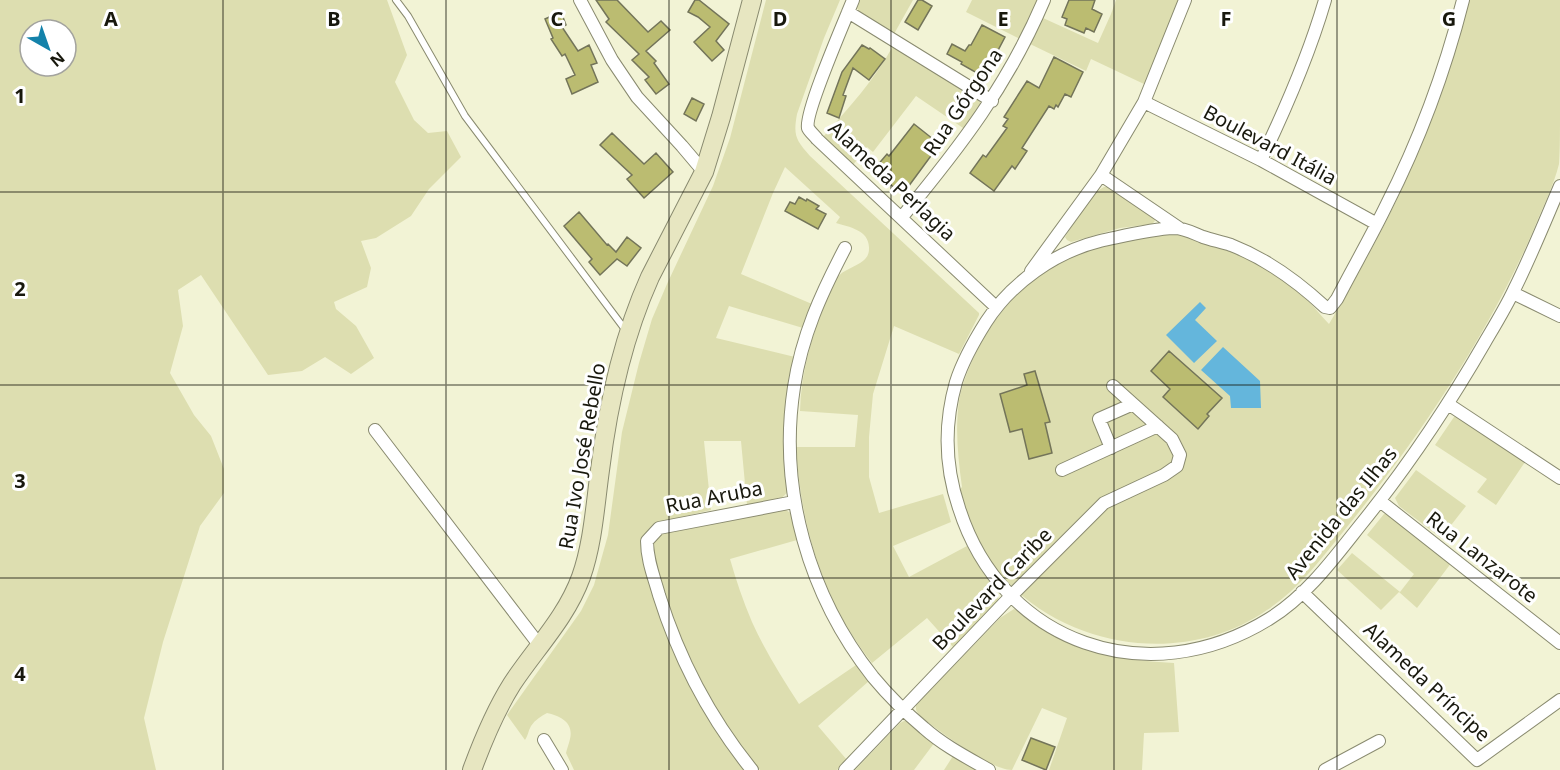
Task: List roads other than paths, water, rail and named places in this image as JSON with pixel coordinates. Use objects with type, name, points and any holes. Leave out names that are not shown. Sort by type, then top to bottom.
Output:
[{"type":"street","points":[[579,0],[612,60],[637,97],[704,172]]},
{"type":"street","name":"Rua Ivo José Rebello","points":[[471,770],[499,704],[571,600],[587,559],[610,408],[629,335],[647,284],[704,172],[752,0]]},
{"type":"street","name":"Rua Górgona","points":[[902,217],[952,156],[992,101],[1022,48],[1044,0]]},
{"type":"street","points":[[1023,281],[1101,175],[1144,102],[1185,0]]},
{"type":"street","points":[[1261,160],[1315,35],[1325,0]]},
{"type":"street","name":"Avenida das Ilhas","points":[[1463,0],[1444,66],[1423,122],[1391,196],[1330,308],[1325,307],[1290,277],[1256,256],[1179,228],[1146,232],[1089,244],[1054,260],[1023,281],[996,307],[968,352],[956,382],[947,430],[952,487],[970,539],[991,573],[1011,597],[1055,630],[1077,641],[1117,651],[1147,653],[1188,651],[1246,632],[1278,614],[1340,551],[1407,466],[1448,404],[1513,293],[1560,186]]},
{"type":"street","points":[[850,6],[992,101]]},
{"type":"street","name":"Alameda Perlagia","points":[[850,6],[814,99],[808,118],[808,129],[996,307]]},
{"type":"street","name":"Boulevard Itália","points":[[1144,102],[1261,160],[1377,224]]},
{"type":"street","points":[[1101,175],[1179,228]]},
{"type":"street","points":[[845,248],[816,304],[793,388],[790,451],[794,502],[805,550],[837,624],[873,677],[924,729],[948,747],[989,770]]},
{"type":"street","points":[[1513,293],[1560,316]]},
{"type":"street","points":[[1062,470],[1158,426],[1113,386]]},
{"type":"street","points":[[1111,448],[1099,418],[1133,404]]},
{"type":"street","points":[[1448,404],[1560,478]]},
{"type":"street","name":"Boulevard Caribe","points":[[845,770],[1104,503],[1164,475],[1177,466],[1180,455],[1172,439],[1158,426]]},
{"type":"street","points":[[375,430],[540,646]]},
{"type":"street","name":"Rua Lanzarote","points":[[1380,501],[1560,643]]},
{"type":"street","name":"Rua Aruba","points":[[752,770],[726,735],[690,673],[663,606],[648,556],[647,541],[659,528],[794,502]]},
{"type":"street","name":"Alameda Príncipe","points":[[1302,592],[1477,760],[1560,700]]},
{"type":"street","points":[[544,740],[562,770]]},
{"type":"street","points":[[1325,770],[1379,741]]},
{"type":"lane","points":[[396,0],[408,16],[465,116],[629,335]]},
{"type":"water","points":[[1200,302],[1206,308],[1195,320],[1217,341],[1194,363],[1166,335]]},
{"type":"water","points":[[1223,347],[1260,381],[1261,408],[1231,408],[1230,396],[1201,370]]}]
